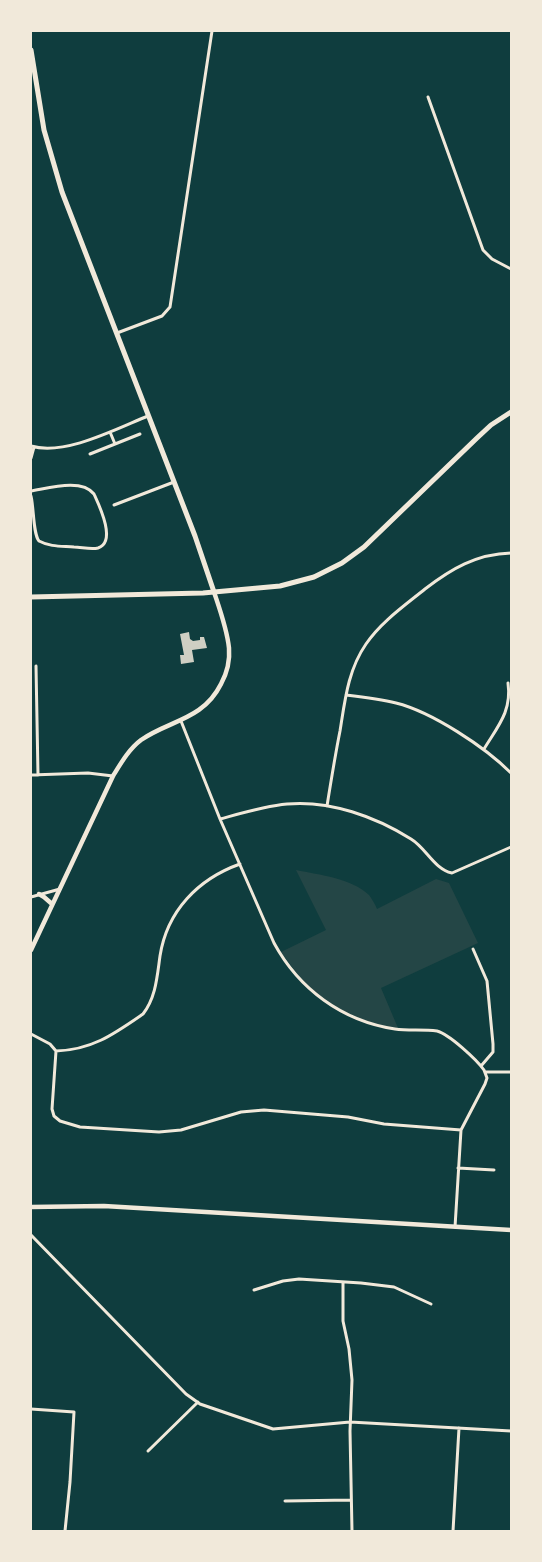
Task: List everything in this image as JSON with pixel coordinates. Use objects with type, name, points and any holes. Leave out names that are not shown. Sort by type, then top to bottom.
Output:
[{"type":"main road","points":[[31,50],[47,145],[62,192],[174,482],[214,592]]},
{"type":"main road","points":[[31,597],[161,595],[214,592],[266,588],[297,583],[314,577],[342,563],[364,547],[492,425],[511,412]]},
{"type":"street","points":[[116,333],[162,316],[170,308],[212,31]]},
{"type":"street","points":[[428,97],[483,250],[498,263],[511,269]]},
{"type":"street","points":[[31,458],[32,447],[64,448],[79,444],[148,416]]},
{"type":"street","points":[[110,432],[115,444]]},
{"type":"street","points":[[90,454],[140,434]]},
{"type":"street","points":[[114,505],[174,482]]},
{"type":"street","points":[[31,490],[78,485],[91,490],[106,526],[107,534],[102,546],[93,548],[50,545],[39,541],[34,533],[34,511],[31,496]]},
{"type":"street","points":[[327,806],[352,670],[359,655],[377,630],[435,581],[456,567],[482,557],[511,553]]},
{"type":"street","points":[[31,950],[113,776],[126,755],[141,740],[198,711],[217,692],[226,670],[229,656],[228,639],[214,592]]},
{"type":"street","points":[[36,666],[38,775]]},
{"type":"street","points":[[484,749],[508,709],[510,693],[508,683]]},
{"type":"street","points":[[346,695],[388,701],[434,719],[484,749],[511,773]]},
{"type":"street","points":[[181,721],[220,819],[280,955],[301,982],[320,998],[349,1016],[394,1029],[441,1033],[486,1072],[485,1084],[461,1130],[454,1227]]},
{"type":"street","points":[[31,775],[88,774],[113,776]]},
{"type":"street","points":[[220,819],[286,804],[302,803],[327,806],[369,818],[395,829],[415,841],[449,873],[455,873],[511,848]]},
{"type":"street","points":[[56,1051],[90,1046],[143,1014],[148,1008],[154,992],[165,935],[183,901],[200,885],[221,872],[240,864]]},
{"type":"street","points":[[31,897],[60,889]]},
{"type":"street","points":[[39,894],[52,904]]},
{"type":"street","points":[[473,949],[487,981],[493,1044],[493,1052],[481,1066]]},
{"type":"street","points":[[31,1034],[50,1044],[56,1051],[52,1109],[54,1116],[60,1121],[80,1127],[169,1132],[241,1112],[264,1110],[348,1117],[384,1124],[461,1130]]},
{"type":"street","points":[[486,1072],[511,1072]]},
{"type":"street","points":[[458,1168],[494,1170]]},
{"type":"street","points":[[31,1208],[104,1206],[511,1230]]},
{"type":"street","points":[[31,1235],[186,1394],[198,1402],[273,1429],[350,1422],[511,1431]]},
{"type":"street","points":[[254,1290],[283,1281],[299,1279],[343,1282],[388,1286],[404,1291],[431,1304]]},
{"type":"street","points":[[343,1282],[343,1321],[351,1365],[352,1531]]},
{"type":"street","points":[[148,1451],[198,1402]]},
{"type":"street","points":[[31,1409],[74,1412],[65,1531]]},
{"type":"street","points":[[453,1531],[458,1428]]},
{"type":"street","points":[[285,1501],[351,1500]]},
{"type":"shaded area","points":[[296,870],[335,878],[362,889],[369,895],[377,909],[436,879],[449,883],[478,943],[381,988],[398,1028],[359,1018],[322,998],[302,980],[281,952],[326,930]]},
{"type":"building","points":[[189,632],[190,639],[193,641],[204,637],[207,648],[192,650],[194,662],[181,664],[180,655],[184,655],[180,634]]}]
